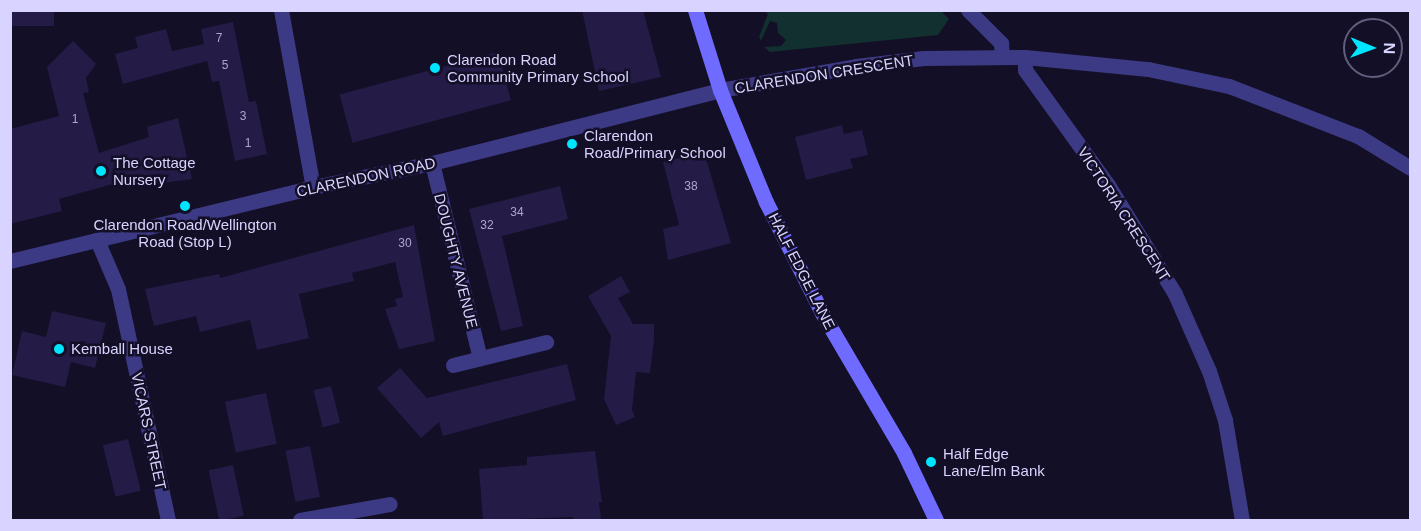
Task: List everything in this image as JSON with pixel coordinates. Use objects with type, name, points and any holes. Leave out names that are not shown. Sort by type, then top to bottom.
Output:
[{"type":"main road","name":"HALF EDGE LANE","points":[[694,10],[720,90],[766,202],[822,313],[904,453],[936,520]]},
{"type":"street","points":[[281,10],[313,187]]},
{"type":"street","points":[[968,10],[1001,43],[1002,57]]},
{"type":"street","name":"CLARENDON CRESCENT","points":[[720,90],[867,64],[1002,57],[1025,57],[1148,69],[1229,86],[1358,136],[1410,168]]},
{"type":"street","name":"VICTORIA CRESCENT","points":[[1025,57],[1025,70],[1114,195],[1175,294],[1209,370],[1225,420],[1242,520]]},
{"type":"street","name":"CLARENDON ROAD","points":[[10,261],[313,187],[432,163],[720,90]]},
{"type":"street","name":"DOUGHTY AVENUE","points":[[432,163],[480,358]]},
{"type":"street","name":"VICARS STREET","points":[[97,240],[118,289],[168,520]]},
{"type":"street","points":[[453,365],[546,342]]},
{"type":"street","points":[[300,520],[390,504]]},
{"type":"green space","points":[[940,10],[949,19],[938,35],[770,52],[764,47],[781,46],[786,40],[778,33],[777,23],[770,21],[761,41],[759,37],[768,14],[765,11]]},
{"type":"building","points":[[10,10],[54,10],[54,26],[10,26]]},
{"type":"building","points":[[582,10],[643,10],[661,77],[599,91]]},
{"type":"building","points":[[233,22],[249,102],[256,101],[267,154],[235,161],[219,81],[212,82],[207,61],[123,84],[115,54],[138,48],[135,37],[166,29],[172,51],[204,44],[201,29]]},
{"type":"building","points":[[73,41],[96,64],[86,78],[89,92],[83,93],[99,153],[149,137],[147,127],[178,118],[192,179],[147,185],[145,175],[59,199],[62,211],[10,224],[10,129],[59,116],[47,67]]},
{"type":"building","points":[[498,52],[511,100],[353,143],[340,94]]},
{"type":"building","points":[[842,125],[844,134],[862,130],[868,155],[850,159],[853,168],[806,180],[795,137]]},
{"type":"building","points":[[704,152],[731,243],[668,260],[663,229],[679,225],[663,162]]},
{"type":"building","points":[[560,186],[568,219],[502,236],[523,326],[501,331],[469,209]]},
{"type":"building","points":[[414,225],[435,341],[399,349],[385,309],[397,306],[395,299],[403,297],[395,262],[352,273],[354,281],[299,294],[309,338],[257,350],[250,320],[200,332],[196,316],[154,326],[145,289],[219,274],[220,278]]},
{"type":"building","points":[[621,276],[630,292],[618,298],[633,324],[654,324],[654,340],[650,373],[636,372],[632,410],[635,417],[616,425],[604,399],[611,336],[588,296]]},
{"type":"building","name":"Kemball House","points":[[52,311],[106,323],[95,368],[71,362],[65,387],[12,375],[22,331],[46,337]]},
{"type":"building","points":[[567,364],[576,400],[443,436],[439,422],[421,438],[377,388],[400,368],[427,398]]},
{"type":"building","points":[[331,386],[340,423],[323,427],[314,390]]},
{"type":"building","points":[[266,393],[277,444],[236,453],[225,402]]},
{"type":"building","points":[[128,439],[141,490],[116,497],[103,445]]},
{"type":"building","points":[[310,446],[320,497],[295,502],[285,451]]},
{"type":"building","points":[[595,451],[602,502],[599,502],[601,520],[573,520],[573,517],[483,520],[479,469],[527,465],[527,457]]},
{"type":"building","points":[[233,465],[244,516],[219,520],[209,470]]},
{"type":"place","name":"Clarendon Road Community Primary School","points":[[435,68]]},
{"type":"place","name":"Clarendon Road/Primary School","points":[[572,144]]},
{"type":"place","name":"The Cottage Nursery","points":[[101,171]]},
{"type":"place","name":"Clarendon Road/Wellington Road (Stop L)","points":[[185,206]]},
{"type":"place","name":"Kemball House","points":[[59,349]]},
{"type":"place","name":"Half Edge Lane/Elm Bank","points":[[931,462]]}]
